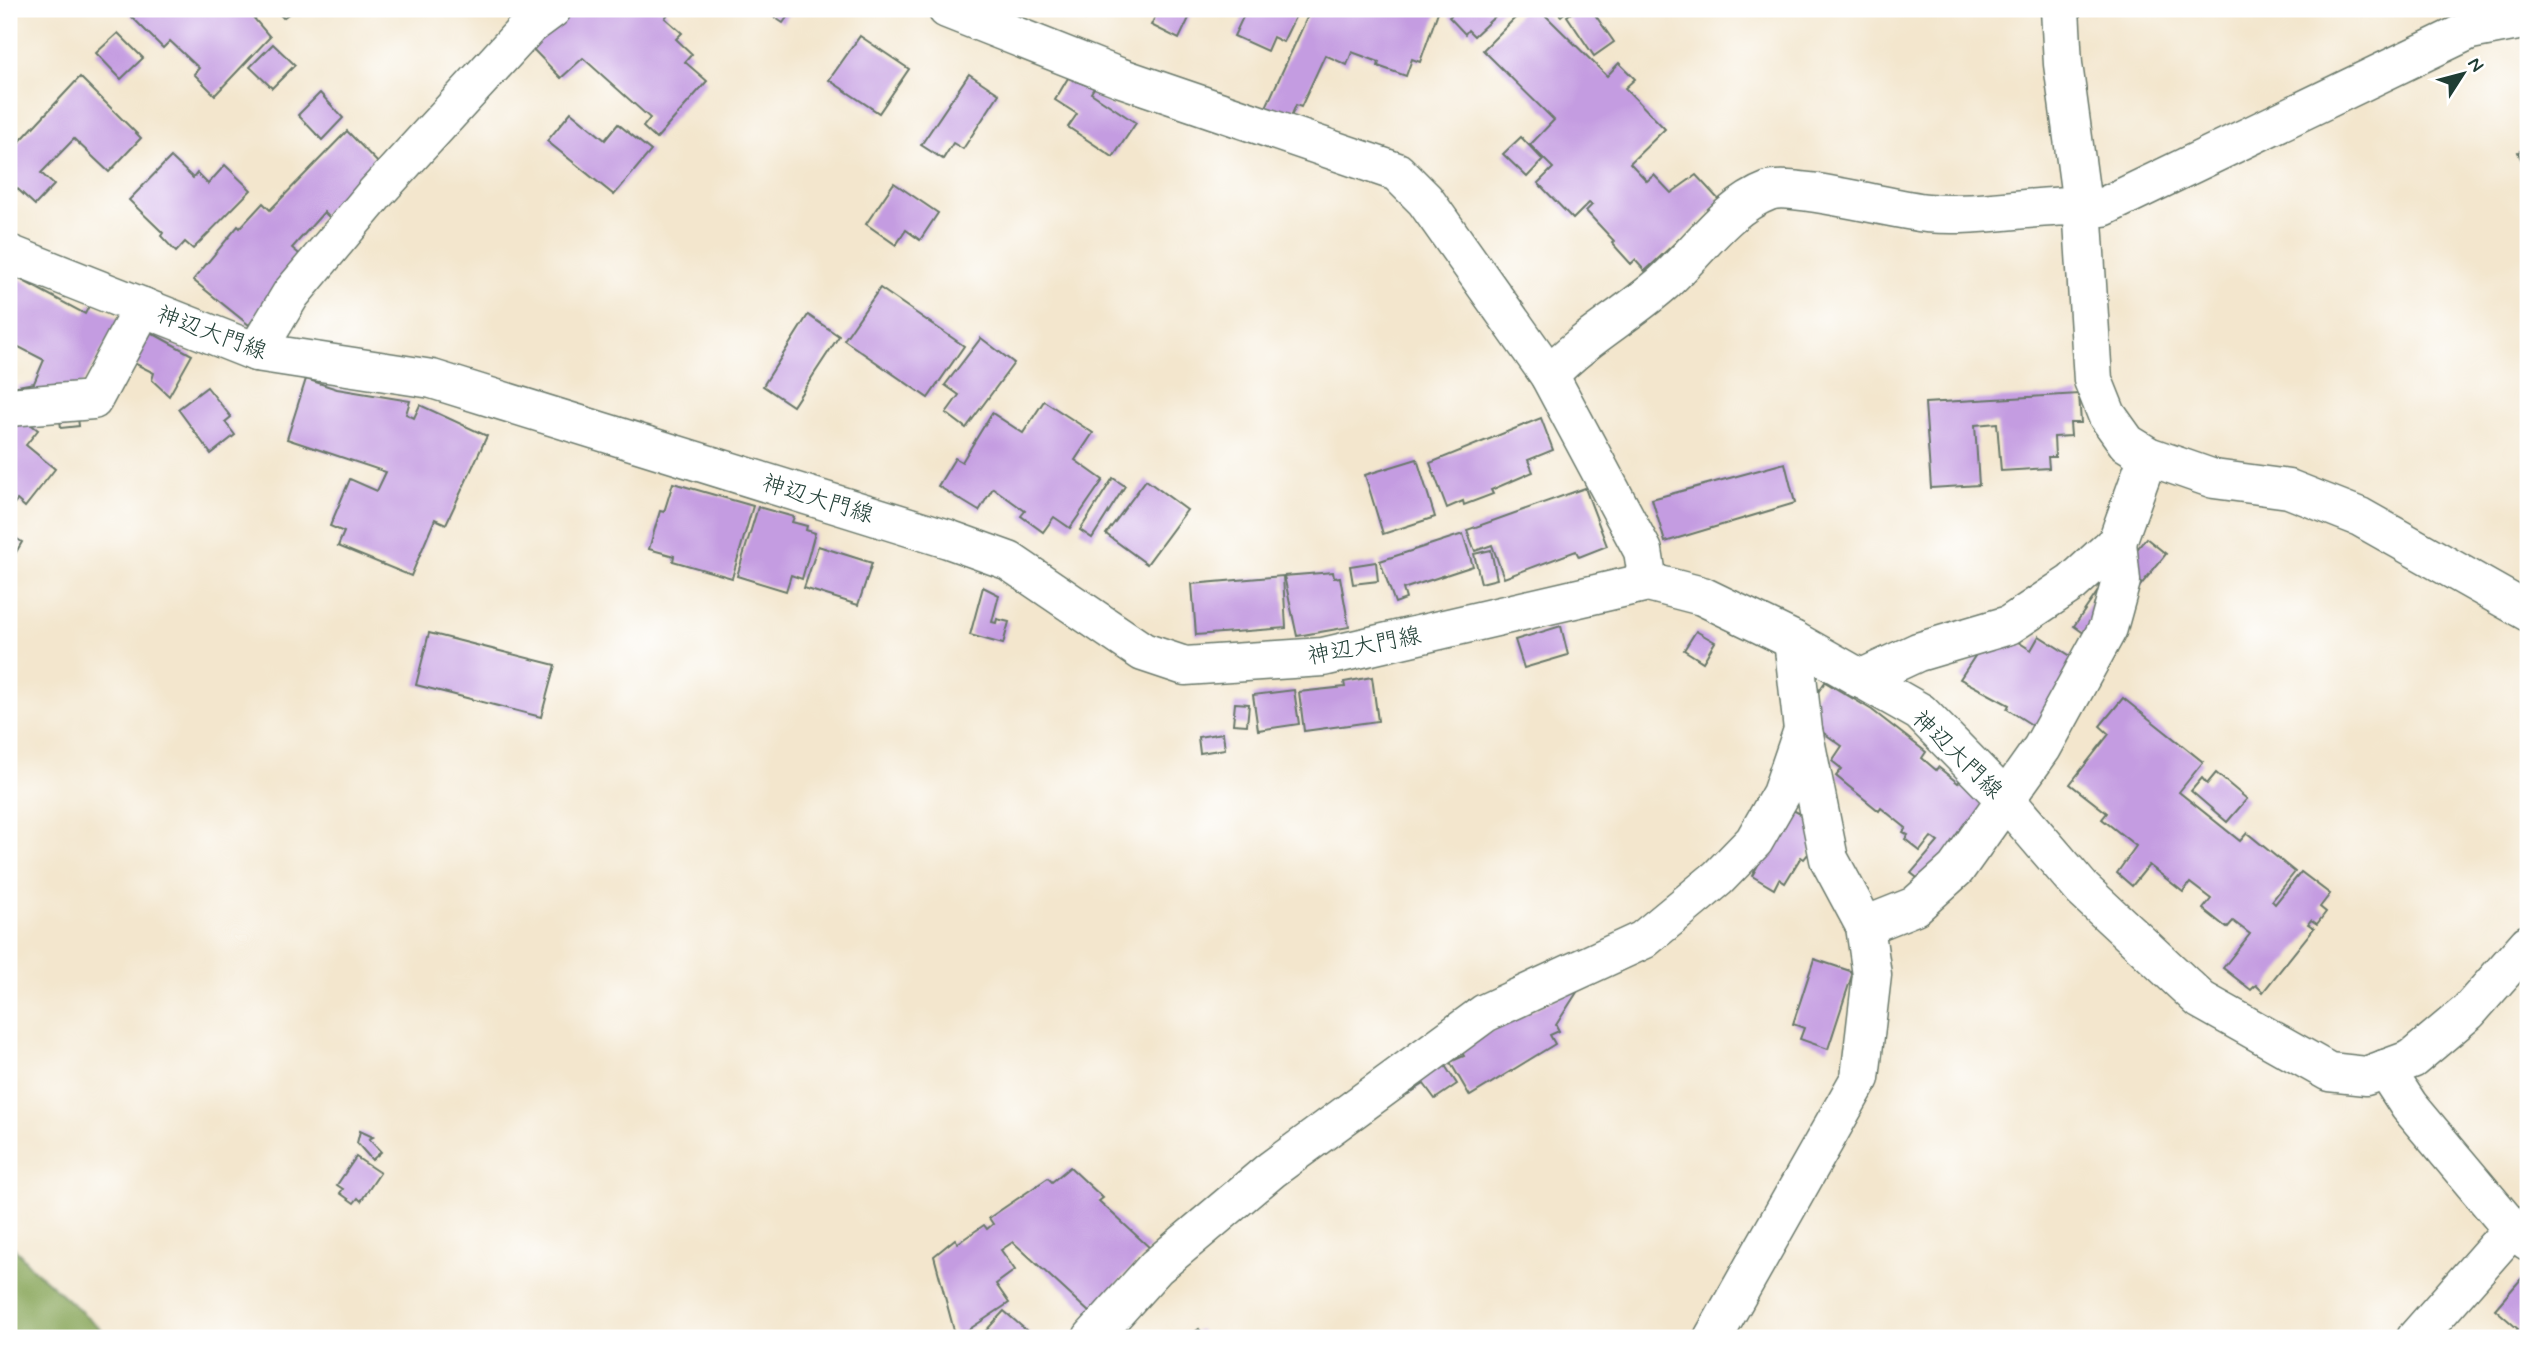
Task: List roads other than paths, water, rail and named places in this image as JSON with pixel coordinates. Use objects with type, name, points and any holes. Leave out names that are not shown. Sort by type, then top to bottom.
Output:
[{"type":"street","points":[[256,352],[291,294],[374,195],[529,26],[552,9]]},
{"type":"street","points":[[947,9],[1119,77],[1397,172],[1425,201],[1549,375],[1643,551],[1648,582]]},
{"type":"street","points":[[2060,9],[2063,64],[2082,205],[2093,380],[2108,415],[2127,443],[2148,456],[2214,479],[2289,489],[2360,517],[2528,612]]},
{"type":"street","points":[[1549,375],[1573,349],[1661,285],[1742,204],[1772,190],[1927,213],[2001,213],[2082,205],[2102,207],[2470,30],[2528,19]]},
{"type":"street","name":"神辺大門線","points":[[9,254],[256,352],[432,379],[948,539],[1009,561],[1143,652],[1185,666],[1322,657],[1648,582],[1702,596],[1793,640],[1920,712],[2004,798],[2083,890],[2201,1000],[2329,1072],[2365,1076],[2412,1059],[2468,1012],[2528,944]]},
{"type":"street","points":[[9,407],[93,400],[143,307]]},
{"type":"street","points":[[1864,926],[1915,906],[1956,869],[2042,748],[2108,628],[2121,582],[2117,542],[2148,456]]},
{"type":"street","points":[[1860,679],[1918,652],[2009,625],[2072,583],[2117,542]]},
{"type":"street","points":[[1713,1338],[1860,1078],[1872,975],[1864,926],[1829,859],[1803,730],[1793,640]]},
{"type":"street","points":[[1092,1338],[1156,1267],[1271,1170],[1485,1013],[1643,940],[1718,878],[1754,841],[1781,794],[1803,730]]},
{"type":"street","points":[[2385,1069],[2409,1106],[2520,1235],[2416,1338]]}]
